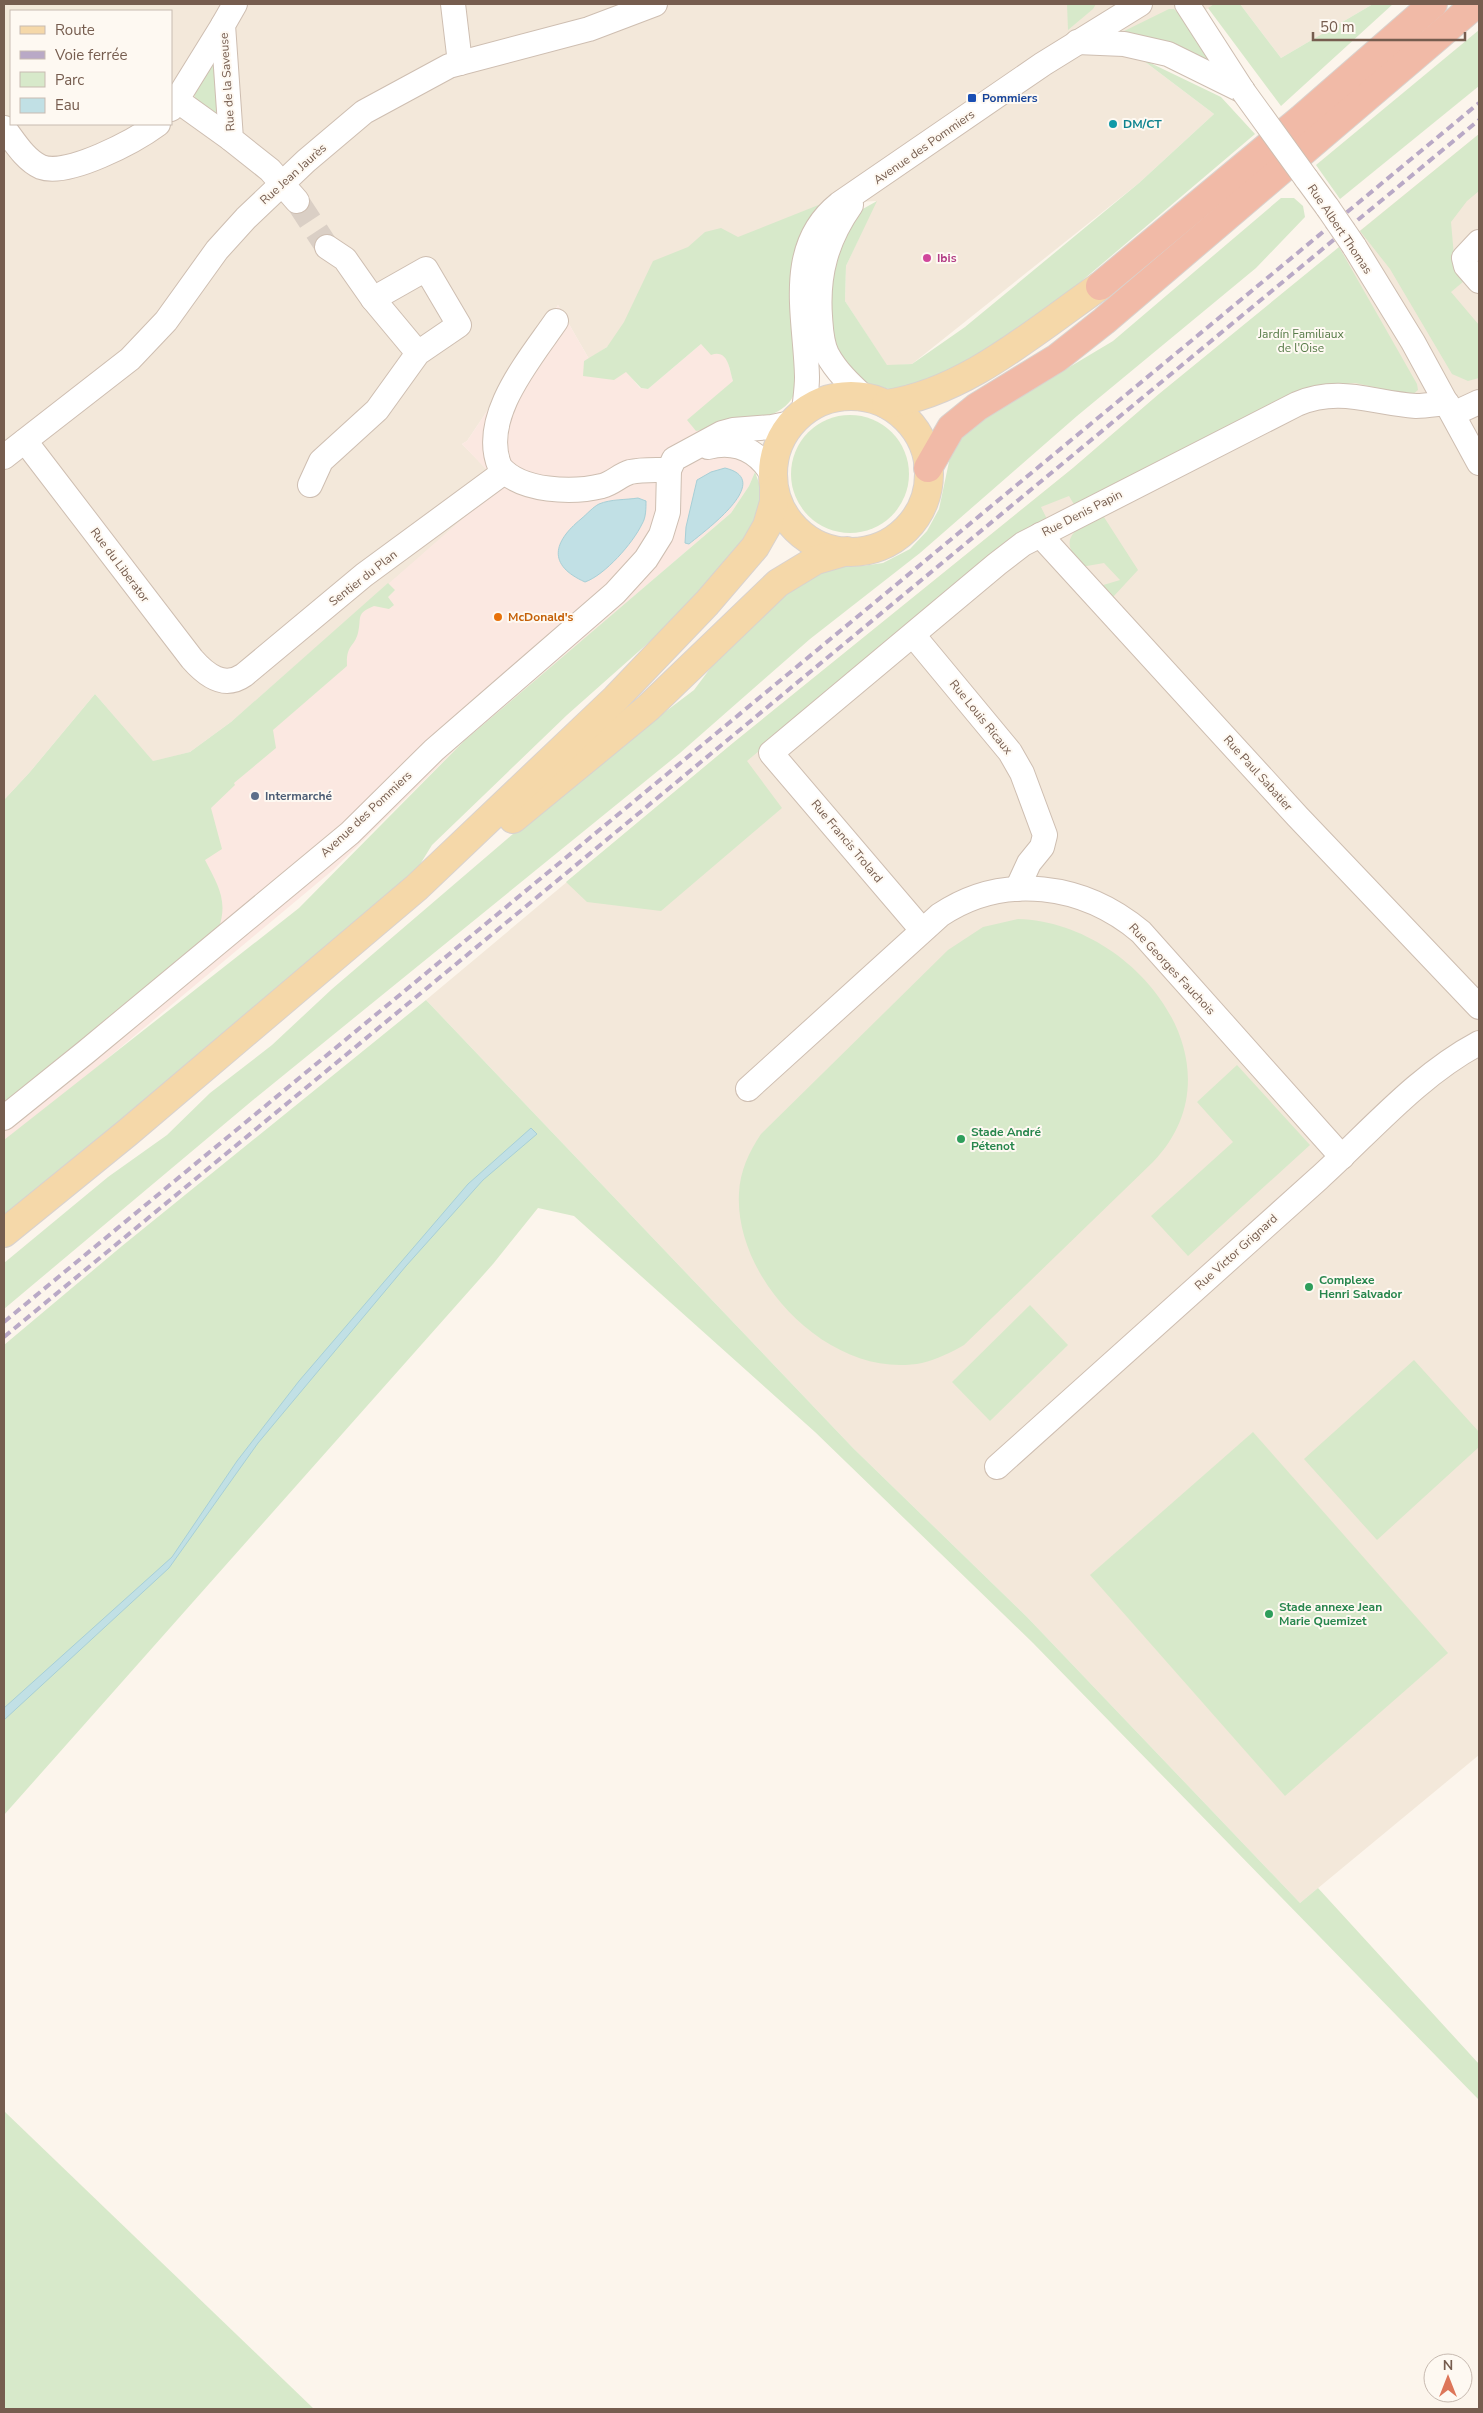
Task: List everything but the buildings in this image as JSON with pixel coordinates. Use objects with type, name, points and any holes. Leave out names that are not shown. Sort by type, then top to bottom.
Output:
[{"type":"highway","points":[[1100,286],[1301,119],[1433,4]]},
{"type":"highway","points":[[928,468],[951,428],[977,407],[1057,358],[1476,4]]},
{"type":"main road","points":[[4,1233],[127,1133],[416,888],[616,698],[725,582],[755,547],[767,526],[777,448],[798,418],[832,398],[875,401],[917,399],[968,376],[1100,286]]},
{"type":"main road","points":[[416,888],[492,835],[608,742],[648,708],[778,583],[816,560],[847,551],[877,547],[895,538],[910,524],[925,498],[928,468],[924,448],[916,431],[902,416],[875,401]]},
{"type":"main road","points":[[774,483],[787,518],[800,533],[827,548],[847,551]]},
{"type":"street","name":"Rue de la Saveuse","points":[[235,4],[224,26],[175,105],[231,138],[282,183],[297,201]]},
{"type":"street","points":[[453,4],[460,63]]},
{"type":"street","name":"Rue Jean Jaurès","points":[[4,457],[130,359],[166,321],[217,250],[282,183],[364,112],[438,71],[460,63],[589,29],[656,4]]},
{"type":"street","points":[[1099,29],[1108,4]]},
{"type":"street","name":"Avenue des Pommiers","points":[[798,418],[807,377],[800,289],[804,263],[812,238],[823,220],[839,204],[859,193],[1077,42],[1140,4]]},
{"type":"street","name":"Rue Albert Thomas","points":[[1187,4],[1243,91],[1354,246],[1450,408],[1479,463]]},
{"type":"street","name":"Rue de la Saveuse","points":[[224,26],[231,138]]},
{"type":"street","points":[[1077,42],[1124,44],[1168,54],[1243,91]]},
{"type":"street","points":[[4,128],[35,163],[49,169],[58,169],[76,166],[140,136],[156,125]]},
{"type":"street","name":"Avenue des Pommiers","points":[[859,193],[843,216],[829,244],[821,269],[818,294],[822,338],[828,355],[843,377],[875,401]]},
{"type":"street","points":[[327,247],[345,259],[373,299],[418,354]]},
{"type":"street","points":[[1472,250],[1466,266],[1479,282]]},
{"type":"street","points":[[310,485],[321,461],[377,410],[418,354],[459,325],[426,268],[373,299]]},
{"type":"street","points":[[556,321],[518,376],[502,407],[495,442],[497,460],[504,472],[517,480],[534,485],[577,488],[603,486],[636,471],[669,470],[674,459],[722,433],[733,430],[772,428],[798,418]]},
{"type":"street","name":"Rue Denis Papin","points":[[771,753],[996,564],[1040,535],[1297,404],[1315,397],[1347,394],[1414,406],[1450,408],[1479,402]]},
{"type":"street","name":"Rue du Liberator","points":[[25,441],[192,659],[208,674],[222,681]]},
{"type":"street","points":[[687,452],[718,444],[735,444],[762,460],[774,483]]},
{"type":"street","name":"Avenue des Pommiers","points":[[4,1118],[350,833],[434,750],[615,593],[646,558],[661,535],[668,512],[669,470]]},
{"type":"street","name":"Sentier du Plan","points":[[222,681],[236,680],[244,675],[364,575],[504,472]]},
{"type":"street","name":"Rue Paul Sabatier","points":[[1040,535],[1298,816],[1479,1007]]},
{"type":"street","name":"Rue Louis Ricaux","points":[[913,635],[1010,752],[1022,773],[1044,835],[1042,847],[1028,863],[1016,889]]},
{"type":"street","name":"Rue Francis Trolard","points":[[771,753],[922,930]]},
{"type":"street","name":"Rue Georges Fauchois","points":[[748,1089],[922,930],[952,908],[965,901],[991,893],[1016,889],[1043,889],[1070,893],[1109,909],[1130,924],[1154,946],[1342,1157]]},
{"type":"street","name":"Rue Victor Grignard","points":[[997,1467],[1342,1157],[1419,1085],[1454,1058],[1479,1044]]},
{"type":"shaded area","points":[[4,4],[1214,4],[1140,58],[1214,114],[1139,183],[912,364],[887,366],[845,301],[846,266],[876,201],[821,204],[589,359],[558,305],[467,441],[462,444],[502,485],[231,722],[190,752],[153,762],[95,694],[4,800]]},
{"type":"shaded area","points":[[1240,4],[1373,4],[1281,58]]},
{"type":"shaded area","points":[[1479,134],[1479,1755],[1300,1903],[1027,1617],[853,1448],[426,1000],[733,743],[1073,468],[1159,394]]},
{"type":"shaded area","points":[[558,305],[589,359],[584,361],[626,371],[640,388],[648,389],[701,344],[723,354],[727,359],[733,381],[762,428],[755,455],[755,472],[749,486],[731,513],[464,741],[333,870],[53,1104],[4,1142],[4,800],[95,694],[153,761],[190,752],[231,722],[501,485],[462,444],[467,441]]},
{"type":"green space","points":[[1067,4],[1096,4],[1093,9],[1068,30]]},
{"type":"green space","points":[[1214,4],[1240,4],[1281,58],[1373,4],[1393,4],[1281,106],[1208,8]]},
{"type":"green space","points":[[1169,9],[1174,9],[1178,13],[1212,64],[1118,34]]},
{"type":"green space","points":[[1479,30],[1479,86],[1340,199],[1316,165]]},
{"type":"green space","points":[[1140,58],[1221,97],[1255,134],[1011,341],[915,390],[889,389],[864,382],[844,370],[830,342],[829,275],[840,238],[861,210],[877,201],[846,266],[845,301],[887,365],[912,364],[965,327],[1139,183],[1214,114]]},
{"type":"green space","points":[[210,63],[217,63],[220,114],[216,119],[199,104],[195,94],[199,82]]},
{"type":"green space","points":[[1479,134],[1479,191],[1467,201],[1451,222],[1455,267],[1464,281],[1451,292],[1479,325],[1479,378],[1468,381],[1452,374],[1390,269],[1360,231]]},
{"type":"green space","points":[[1281,198],[1294,198],[1303,206],[1305,217],[1256,268],[1077,416],[920,553],[810,639],[680,753],[253,1100],[4,1309],[4,1263],[108,1177],[167,1135],[210,1093],[272,1045],[332,989],[583,774],[694,690],[724,650],[771,598],[820,567],[862,566],[883,563],[910,549],[927,531],[939,509],[950,457],[957,440],[974,424],[1113,341]]},
{"type":"green space","points":[[821,204],[803,230],[796,256],[799,383],[791,400],[783,408],[747,423],[696,431],[687,420],[733,381],[729,365],[724,357],[717,354],[711,355],[701,344],[648,389],[641,388],[626,372],[614,380],[583,376],[584,361],[607,347],[624,322],[653,261],[688,247],[705,232],[721,228],[738,237]]},
{"type":"green space","name":"Jardín Familiaux de l'Oise","points":[[1339,247],[1417,384],[1418,390],[1412,395],[1355,383],[1308,388],[1075,506],[1069,496],[1041,507],[1048,521],[1005,546],[747,761],[782,808],[661,911],[587,902],[566,882],[733,743],[1073,468],[1159,394]]},
{"type":"green space","points":[[850,415],[873,419],[892,432],[905,451],[909,474],[905,497],[892,516],[873,529],[850,533],[827,529],[808,516],[795,497],[791,474],[795,451],[808,432],[827,419]]},
{"type":"green space","points":[[755,472],[759,483],[760,509],[751,534],[691,605],[567,715],[432,845],[419,866],[289,982],[4,1217],[4,1140],[299,908],[464,741],[731,513],[749,486]]},
{"type":"green space","points":[[1102,514],[1138,570],[1113,597],[1100,586],[1120,580],[1104,563],[1081,567],[1070,548],[1072,535]]},
{"type":"green space","points":[[388,583],[395,590],[388,597],[394,605],[389,609],[374,606],[364,611],[360,616],[356,638],[349,650],[347,666],[273,730],[276,748],[234,783],[235,785],[211,808],[222,849],[205,860],[218,886],[222,902],[221,920],[218,930],[4,1103],[4,800],[95,694],[153,761],[190,752],[231,722]]},
{"type":"green space","points":[[1018,919],[1061,926],[1101,944],[1136,971],[1164,1005],[1182,1043],[1188,1083],[1179,1124],[1153,1162],[964,1345],[943,1356],[922,1363],[888,1364],[855,1356],[823,1340],[795,1318],[771,1290],[753,1259],[742,1226],[739,1193],[741,1177],[746,1162],[761,1134],[948,950],[983,927]]},
{"type":"green space","points":[[426,1000],[853,1448],[1027,1617],[1300,1903],[1318,1888],[1479,2064],[1479,2100],[1033,1643],[815,1432],[574,1216],[538,1208],[493,1264],[4,1815],[4,1345],[122,1246]]},
{"type":"green space","points":[[1237,1065],[1310,1145],[1188,1256],[1151,1216],[1233,1142],[1197,1102]]},
{"type":"green space","points":[[1030,1305],[1068,1345],[990,1421],[952,1382]]},
{"type":"green space","points":[[1414,1360],[1479,1432],[1479,1447],[1377,1540],[1304,1459]]},
{"type":"green space","name":"Stade annexe Jean Marie Quemizet","points":[[1253,1432],[1448,1653],[1285,1796],[1090,1575]]},
{"type":"green space","points":[[4,2111],[314,2409],[4,2409]]},
{"type":"water","points":[[725,468],[739,474],[743,483],[740,494],[709,528],[689,544],[685,543],[686,527],[697,480],[711,472]]},
{"type":"water","points":[[638,498],[646,501],[646,513],[643,522],[632,540],[609,566],[585,582],[564,568],[558,553],[564,536],[592,509],[604,502]]},
{"type":"water","points":[[531,1128],[537,1134],[483,1180],[406,1266],[258,1443],[169,1568],[4,1720],[4,1708],[172,1557],[237,1461],[299,1381],[468,1184]]},
{"type":"tunnel","points":[[297,201],[327,247]]},
{"type":"railway","points":[[4,1322],[1479,103]]},
{"type":"railway","points":[[4,1337],[1479,120]]},
{"type":"place","name":"Pommiers","points":[[972,98]]},
{"type":"place","name":"DM/CT","points":[[1113,124]]},
{"type":"place","name":"Ibis","points":[[927,258]]},
{"type":"place","name":"McDonald's","points":[[498,617]]},
{"type":"place","name":"Intermarché","points":[[255,796]]},
{"type":"place","name":"Stade André Pétenot","points":[[961,1139]]},
{"type":"place","name":"Complexe Henri Salvador","points":[[1309,1287]]},
{"type":"place","name":"Stade annexe Jean Marie Quemizet","points":[[1269,1614]]}]
